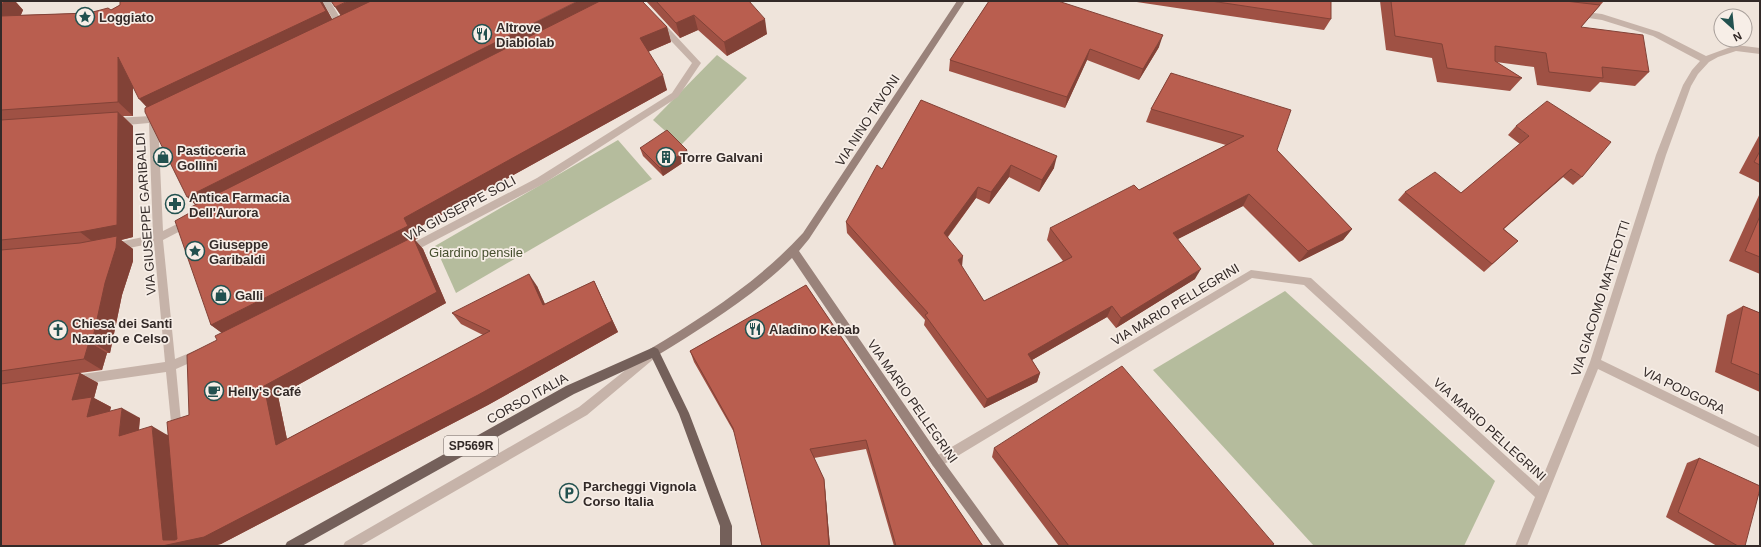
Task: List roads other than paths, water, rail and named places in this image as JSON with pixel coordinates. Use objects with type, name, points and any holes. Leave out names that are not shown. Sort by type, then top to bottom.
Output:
[{"type":"main road","name":"VIA NINO TAVONI","points":[[793,251],[806,236],[961,1]]},
{"type":"main road","name":"CORSO ITALIA","points":[[291,546],[570,390],[654,352],[748,292],[773,271],[793,251]]},
{"type":"main road","name":"VIA MARIO PELLEGRINI","points":[[793,251],[937,462],[998,546]]},
{"type":"main road","points":[[654,352],[684,412],[726,526],[726,546]]},
{"type":"street","points":[[326,1],[343,29]]},
{"type":"street","name":"VIA GIUSEPPE SOLI","points":[[397,256],[540,181],[674,95],[697,63],[650,12]]},
{"type":"street","points":[[1572,13],[1602,17],[1656,34],[1706,60],[1725,51],[1736,48],[1760,51]]},
{"type":"street","name":"VIA GIACOMO MATTEOTTI","points":[[1521,546],[1595,362],[1661,155],[1687,86],[1695,72],[1706,60]]},
{"type":"street","points":[[108,122],[153,119],[167,112]]},
{"type":"street","name":"VIA GIUSEPPE GARIBALDI","points":[[153,119],[158,238],[178,444]]},
{"type":"street","points":[[104,249],[158,238],[200,216]]},
{"type":"street","name":"VIA MARIO PELLEGRINI","points":[[937,462],[1251,274],[1306,281],[1541,494]]},
{"type":"street","points":[[63,382],[171,366],[205,352]]},
{"type":"street","name":"CORSO ITALIA","points":[[349,546],[583,411],[654,352]]},
{"type":"street","name":"VIA PODGORA","points":[[1595,362],[1760,443]]},
{"type":"place","name":"Loggiato","points":[[85,17]]},
{"type":"place","name":"Altrove Diablolab","points":[[482,34]]},
{"type":"place","name":"Pasticceria Gollini","points":[[163,157]]},
{"type":"place","name":"Torre Galvani","points":[[666,157]]},
{"type":"place","name":"Antica Farmacia Dell'Aurora","points":[[175,204]]},
{"type":"place","name":"Giuseppe Garibaldi","points":[[195,251]]},
{"type":"place","name":"Galli","points":[[221,295]]},
{"type":"place","name":"Aladino Kebab","points":[[755,329]]},
{"type":"place","name":"Chiesa dei Santi Nazario e Celso","points":[[58,330]]},
{"type":"place","name":"Helly's Café","points":[[214,391]]},
{"type":"place","name":"Parcheggi Vignola Corso Italia","points":[[569,493]]},
{"type":"park label","name":"Giardino pensile","points":[[476,252]]}]
